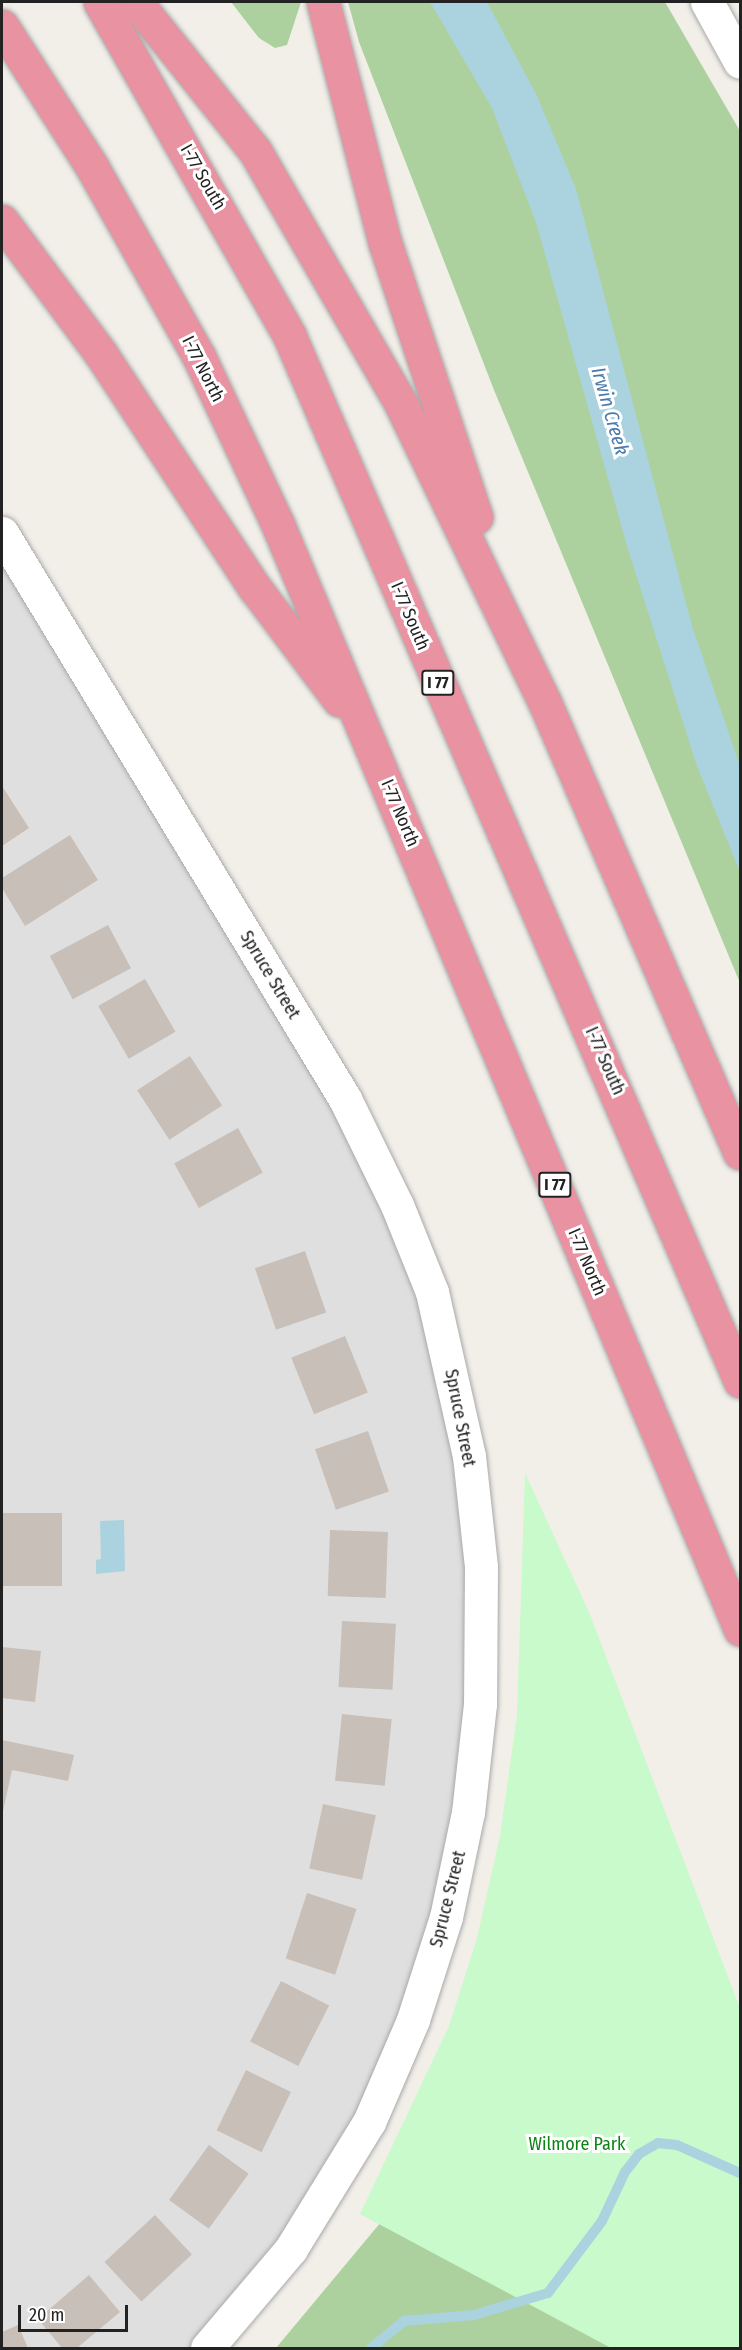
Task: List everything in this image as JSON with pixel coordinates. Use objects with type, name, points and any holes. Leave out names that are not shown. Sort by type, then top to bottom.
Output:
[{"type":"highway","name":"I-77 South","points":[[100,2],[290,337],[741,1381]]},
{"type":"highway","points":[[136,2],[255,151],[402,406],[520,653],[741,1153]]},
{"type":"highway","points":[[323,3],[385,243],[520,653]]},
{"type":"highway","name":"I-77 North","points":[[2,26],[92,167],[199,357],[278,525],[741,1629]]},
{"type":"highway","points":[[2,221],[101,354],[255,588],[369,741]]},
{"type":"street","points":[[707,2],[741,62]]},
{"type":"street","name":"Spruce Street","points":[[2,533],[345,1099],[397,1204],[432,1292],[470,1466],[481,1567],[481,1693],[468,1812],[446,1917],[413,2020],[369,2122],[291,2249],[207,2349]]},
{"type":"shaded area","points":[[2,517],[398,1187],[494,1617],[427,2018],[223,2348],[2,2348]]},
{"type":"green space","points":[[231,2],[301,2],[287,45],[275,48],[259,38]]},
{"type":"green space","points":[[348,2],[665,2],[740,131],[740,983],[494,390],[359,42]]},
{"type":"green space","name":"Wilmore Park","points":[[525,1473],[589,1612],[740,2008],[740,2348],[611,2348],[360,2214],[449,2026],[477,1938],[500,1836],[517,1715]]},
{"type":"green space","points":[[416,2180],[740,2348],[276,2348]]},
{"type":"water","name":"Irwin Creek","points":[[430,2],[487,2],[537,96],[576,189],[692,626],[740,766],[740,872],[697,766],[627,546],[536,222],[492,108]]},
{"type":"water","points":[[124,1520],[125,1571],[96,1574],[96,1560],[101,1559],[100,1521]]},
{"type":"building","points":[[2,786],[29,828],[2,846]]},
{"type":"building","points":[[70,835],[98,880],[25,926],[2,888],[2,878]]},
{"type":"building","points":[[108,925],[131,968],[73,999],[50,956]]},
{"type":"building","points":[[145,979],[176,1032],[129,1059],[98,1006]]},
{"type":"building","points":[[190,1056],[222,1105],[169,1140],[137,1090]]},
{"type":"building","points":[[238,1128],[263,1173],[199,1208],[174,1163]]},
{"type":"building","points":[[305,1251],[326,1312],[276,1330],[255,1268]]},
{"type":"building","points":[[345,1336],[368,1393],[314,1414],[291,1358]]},
{"type":"building","points":[[368,1431],[389,1492],[336,1510],[315,1449]]},
{"type":"building","points":[[2,1513],[62,1513],[62,1586],[2,1586]]},
{"type":"building","points":[[330,1530],[388,1532],[386,1598],[328,1596]]},
{"type":"building","points":[[342,1621],[396,1624],[392,1690],[339,1687]]},
{"type":"building","points":[[2,1647],[41,1651],[35,1702],[2,1698]]},
{"type":"building","points":[[342,1714],[392,1719],[385,1786],[335,1781]]},
{"type":"building","points":[[2,1740],[74,1755],[68,1781],[12,1770],[2,1816]]},
{"type":"building","points":[[323,1804],[376,1815],[362,1880],[309,1869]]},
{"type":"building","points":[[307,1893],[356,1909],[335,1975],[286,1959]]},
{"type":"building","points":[[281,1981],[329,2006],[298,2066],[250,2042]]},
{"type":"building","points":[[246,2070],[291,2092],[262,2152],[217,2130]]},
{"type":"building","points":[[209,2145],[249,2174],[209,2229],[169,2200]]},
{"type":"building","points":[[155,2215],[192,2254],[141,2302],[105,2262]]},
{"type":"building","points":[[89,2275],[120,2312],[77,2348],[62,2348],[38,2319]]},
{"type":"building","points":[[18,2325],[28,2348],[2,2348],[2,2332]]},
{"type":"waterway","points":[[371,2348],[404,2321],[474,2315],[548,2293],[602,2221],[625,2172],[639,2154],[658,2143],[677,2145],[740,2173]]}]
